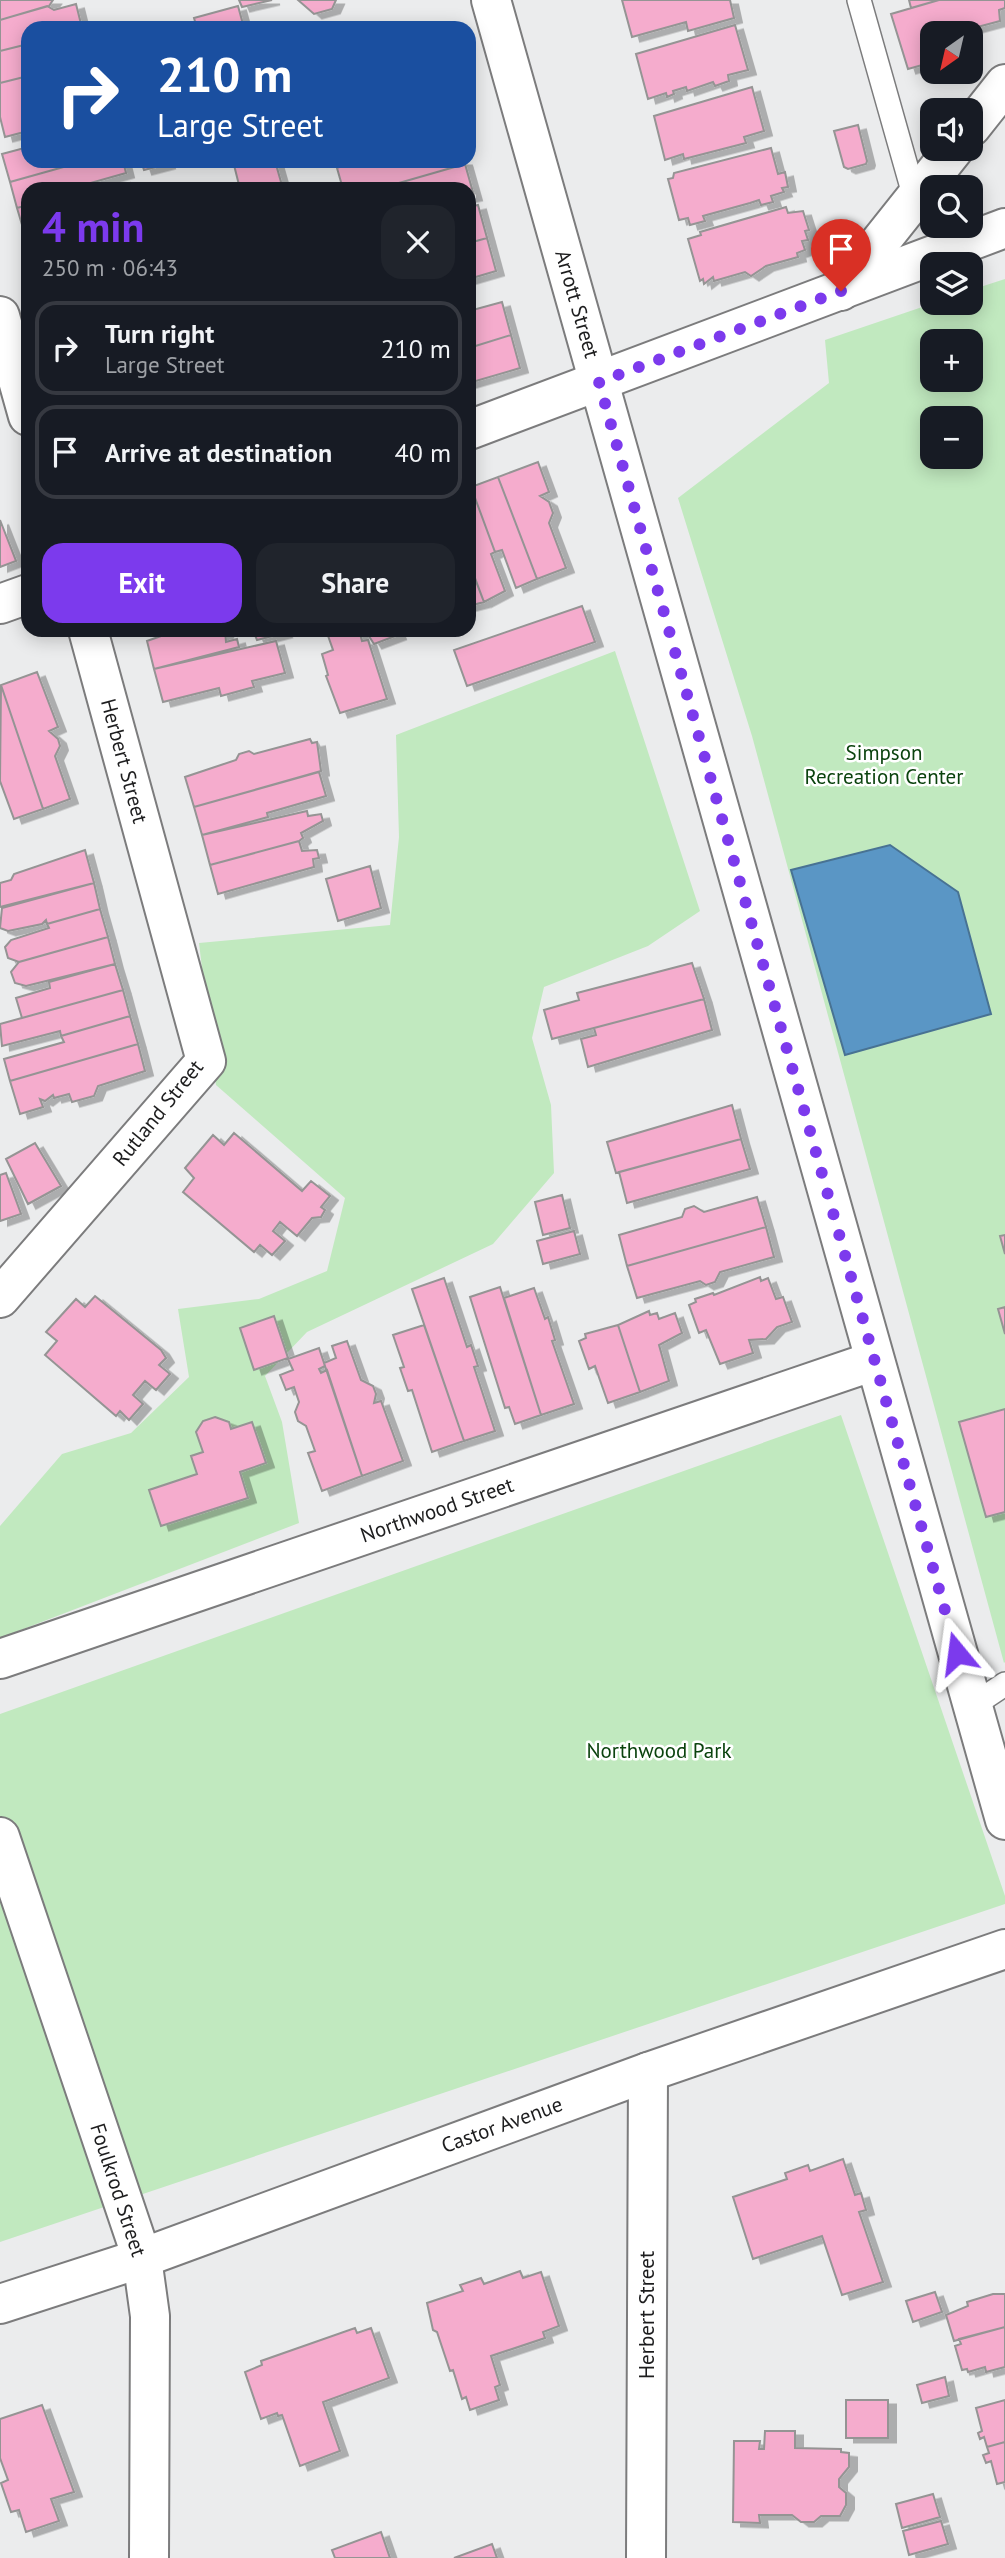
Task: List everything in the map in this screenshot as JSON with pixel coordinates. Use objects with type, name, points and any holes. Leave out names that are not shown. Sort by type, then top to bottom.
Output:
[{"type":"street","name":"Arrott Street","points":[[491,0],[1005,1820]]},
{"type":"street","points":[[983,112],[1005,84]]},
{"type":"street","points":[[841,291],[944,161]]},
{"type":"street","points":[[476,427],[1005,228]]},
{"type":"street","points":[[0,316],[21,391]]},
{"type":"street","points":[[0,604],[21,596]]},
{"type":"street","name":"Herbert Street","points":[[90,637],[159,893]]},
{"type":"street","name":"Rutland Street","points":[[0,1298],[206,1061],[159,893]]},
{"type":"street","name":"Northwood Street","points":[[0,1659],[874,1361]]},
{"type":"street","name":"Foulkrod Street","points":[[0,1837],[142,2258],[149,2316],[149,2558]]},
{"type":"street","name":"Castor Avenue","points":[[0,2304],[142,2258],[648,2072],[1005,1948]]},
{"type":"street","name":"Herbert Street","points":[[646,2558],[648,2072]]},
{"type":"lane","points":[[859,0],[915,198]]},
{"type":"lane","points":[[972,1706],[1005,1685]]},
{"type":"green space","name":"Simpson Recreation Center","points":[[1005,279],[1004,1663],[752,736],[678,498],[829,383],[825,340],[920,308],[920,315],[983,315],[983,286]]},
{"type":"green space","points":[[615,651],[700,911],[648,946],[544,987],[532,1038],[551,1105],[554,1173],[493,1244],[307,1332],[265,1376],[282,1422],[299,1523],[0,1638],[0,1526],[62,1454],[131,1433],[189,1377],[178,1309],[259,1299],[327,1271],[345,1198],[216,1085],[199,943],[390,925],[399,837],[396,735]]},
{"type":"green space","name":"Northwood Park","points":[[841,1415],[1005,1896],[1005,1904],[0,2242],[0,1714]]},
{"type":"water","points":[[890,845],[958,892],[991,1014],[845,1055],[791,870]]},
{"type":"building","points":[[0,0],[53,0],[49,6],[0,20]]},
{"type":"building","points":[[239,0],[272,0],[242,7]]},
{"type":"building","points":[[298,0],[336,0],[332,9],[314,14]]},
{"type":"building","points":[[622,0],[730,0],[734,18],[688,31],[686,22],[632,37]]},
{"type":"building","points":[[909,0],[939,0],[911,8]]},
{"type":"building","points":[[939,0],[1005,0],[1005,8],[999,10],[1000,21],[984,25],[984,21],[920,21],[920,66],[908,69],[891,14]]},
{"type":"building","points":[[76,4],[80,21],[21,21],[21,46],[0,51],[0,20],[47,6],[54,10]]},
{"type":"building","points":[[238,6],[242,21],[195,21],[194,18]]},
{"type":"building","points":[[735,25],[748,70],[728,75],[729,81],[715,86],[713,82],[687,91],[686,87],[673,91],[674,94],[667,97],[666,93],[648,99],[636,54]]},
{"type":"building","points":[[21,46],[21,78],[0,83],[0,51]]},
{"type":"building","points":[[21,78],[21,133],[5,137],[0,117],[0,83]]},
{"type":"building","points":[[752,87],[764,131],[744,137],[746,143],[684,159],[683,154],[665,160],[654,116]]},
{"type":"building","points":[[858,125],[867,161],[866,164],[848,169],[844,167],[834,131]]},
{"type":"building","points":[[771,148],[778,174],[785,172],[788,187],[782,188],[784,192],[771,196],[773,202],[761,205],[759,200],[703,216],[705,221],[690,225],[688,218],[679,220],[668,179],[673,178],[674,173]]},
{"type":"building","points":[[21,149],[21,168],[60,168],[10,182],[2,154]]},
{"type":"building","points":[[60,168],[125,168],[126,173],[94,182],[21,182],[21,207],[17,208],[10,182]]},
{"type":"building","points":[[235,168],[277,168],[281,182],[238,182]]},
{"type":"building","points":[[337,168],[451,168],[402,182],[341,182]]},
{"type":"building","points":[[451,168],[466,168],[470,182],[402,182]]},
{"type":"building","points":[[476,205],[487,238],[476,241]]},
{"type":"building","points":[[786,207],[788,213],[803,211],[809,230],[805,231],[808,240],[802,241],[805,250],[797,253],[798,257],[766,266],[751,276],[745,272],[714,281],[713,277],[704,284],[703,279],[700,281],[688,239],[701,235],[700,232]]},
{"type":"building","points":[[487,238],[496,271],[476,277],[476,241]]},
{"type":"building","points":[[502,302],[511,335],[476,346],[476,309]]},
{"type":"building","points":[[511,335],[520,368],[476,381],[476,346]]},
{"type":"building","points":[[538,462],[549,492],[540,496],[549,502],[553,513],[549,523],[566,568],[537,579],[498,477]]},
{"type":"building","points":[[498,477],[537,579],[516,588],[502,550],[495,552],[476,501],[476,485]]},
{"type":"building","points":[[476,501],[495,552],[491,554],[505,591],[484,602],[476,581]]},
{"type":"building","points":[[0,520],[16,561],[0,567]]},
{"type":"building","points":[[476,581],[484,602],[476,604]]},
{"type":"building","points":[[582,606],[595,642],[467,686],[454,650]]},
{"type":"building","points":[[158,637],[226,637],[226,642],[237,639],[239,647],[154,669],[147,641]]},
{"type":"building","points":[[328,637],[361,637],[362,641],[368,640],[387,699],[340,713],[326,676],[328,675],[322,654],[333,650]]},
{"type":"building","points":[[370,637],[393,637],[374,644]]},
{"type":"building","points":[[276,641],[285,673],[252,681],[254,687],[221,696],[219,688],[163,702],[154,669]]},
{"type":"building","points":[[37,672],[58,727],[49,731],[58,739],[60,746],[55,756],[70,799],[43,809],[1,685]]},
{"type":"building","points":[[1,685],[43,809],[14,819],[0,781]]},
{"type":"building","points":[[310,739],[312,743],[317,742],[321,771],[194,807],[185,777],[236,760],[239,754],[249,751],[254,754]]},
{"type":"building","points":[[319,772],[326,796],[267,813],[268,817],[202,835],[194,807]]},
{"type":"building","points":[[307,811],[308,816],[321,814],[323,821],[301,833],[303,838],[299,841],[210,865],[202,835]]},
{"type":"building","points":[[299,841],[302,851],[317,850],[319,858],[313,859],[314,867],[218,894],[210,865]]},
{"type":"building","points":[[85,850],[94,883],[0,907],[0,883],[11,880],[14,874]]},
{"type":"building","points":[[370,866],[381,908],[338,921],[326,879]]},
{"type":"building","points":[[94,883],[100,909],[47,924],[46,920],[42,924],[8,931],[0,928],[2,908]]},
{"type":"building","points":[[100,909],[108,937],[19,962],[8,958],[5,947],[11,940],[49,928],[47,924]]},
{"type":"building","points":[[108,937],[115,964],[26,986],[15,983],[11,972],[19,962]]},
{"type":"building","points":[[692,963],[704,999],[552,1039],[544,1010],[579,1000],[577,993]]},
{"type":"building","points":[[115,964],[123,990],[22,1018],[16,998],[50,988],[49,982]]},
{"type":"building","points":[[123,990],[130,1016],[61,1036],[60,1031],[2,1046],[0,1024]]},
{"type":"building","points":[[704,999],[712,1030],[588,1067],[581,1039],[596,1035],[594,1028]]},
{"type":"building","points":[[130,1016],[138,1044],[10,1081],[4,1059],[64,1042],[61,1036]]},
{"type":"building","points":[[138,1044],[145,1071],[98,1086],[94,1096],[72,1102],[69,1094],[54,1098],[53,1095],[45,1101],[40,1099],[43,1107],[20,1114],[10,1081]]},
{"type":"building","points":[[732,1105],[741,1139],[616,1173],[607,1142]]},
{"type":"building","points":[[234,1133],[302,1191],[311,1181],[330,1196],[321,1207],[325,1210],[321,1217],[312,1218],[297,1236],[280,1222],[273,1231],[285,1241],[272,1255],[260,1245],[254,1252],[183,1192],[194,1178],[185,1168],[213,1135],[224,1145]]},
{"type":"building","points":[[741,1139],[750,1169],[627,1203],[619,1172]]},
{"type":"building","points":[[35,1143],[61,1186],[28,1204],[6,1159]]},
{"type":"building","points":[[6,1173],[21,1214],[0,1221],[0,1175]]},
{"type":"building","points":[[562,1195],[570,1228],[543,1235],[535,1202]]},
{"type":"building","points":[[757,1197],[766,1227],[627,1266],[619,1235],[682,1217],[685,1209],[694,1206],[704,1212]]},
{"type":"building","points":[[766,1227],[774,1257],[720,1272],[715,1282],[706,1285],[700,1281],[637,1298],[627,1266]]},
{"type":"building","points":[[574,1231],[580,1254],[543,1264],[537,1241]]},
{"type":"building","points":[[1005,1235],[1005,1254],[1000,1236]]},
{"type":"building","points":[[760,1277],[761,1281],[768,1278],[776,1299],[783,1297],[792,1322],[777,1327],[766,1339],[749,1340],[753,1353],[720,1364],[706,1330],[699,1333],[689,1305],[696,1302],[695,1299],[713,1293],[714,1295]]},
{"type":"building","points":[[444,1278],[467,1347],[471,1345],[478,1366],[474,1367],[495,1431],[464,1441],[412,1289]]},
{"type":"building","points":[[500,1287],[541,1415],[515,1424],[509,1407],[505,1408],[470,1297]]},
{"type":"building","points":[[534,1288],[545,1319],[548,1317],[555,1340],[552,1341],[574,1404],[541,1415],[504,1298]]},
{"type":"building","points":[[95,1296],[161,1350],[166,1358],[159,1365],[170,1374],[156,1390],[145,1381],[133,1395],[143,1404],[129,1420],[120,1411],[116,1416],[45,1355],[57,1341],[46,1332],[76,1299],[85,1307]]},
{"type":"building","points":[[1005,1307],[1005,1334],[998,1309]]},
{"type":"building","points":[[649,1311],[650,1315],[657,1313],[659,1319],[675,1313],[682,1333],[659,1345],[669,1381],[640,1392],[618,1325]]},
{"type":"building","points":[[274,1316],[288,1358],[254,1370],[240,1328]]},
{"type":"building","points":[[424,1325],[464,1441],[432,1452],[412,1390],[408,1391],[400,1368],[404,1367],[393,1335]]},
{"type":"building","points":[[618,1325],[640,1392],[608,1403],[595,1366],[589,1369],[579,1341],[586,1338],[585,1334]]},
{"type":"building","points":[[347,1341],[361,1380],[373,1386],[376,1394],[374,1403],[381,1401],[403,1461],[362,1476],[324,1363],[336,1358],[332,1346]]},
{"type":"building","points":[[319,1348],[325,1366],[319,1369],[321,1373],[327,1370],[362,1476],[322,1491],[308,1453],[315,1451],[306,1426],[298,1421],[295,1412],[299,1402],[294,1387],[286,1390],[280,1375],[293,1370],[288,1359]]},
{"type":"building","points":[[1005,1409],[1005,1512],[986,1517],[959,1422]]},
{"type":"building","points":[[215,1417],[229,1422],[231,1429],[252,1422],[266,1463],[240,1472],[248,1498],[161,1526],[149,1490],[197,1474],[191,1456],[203,1452],[196,1432],[203,1421]]},
{"type":"building","points":[[843,2159],[855,2195],[861,2193],[866,2210],[859,2212],[883,2282],[842,2295],[822,2236],[753,2259],[733,2197],[787,2179],[785,2173],[808,2165],[810,2171]]},
{"type":"building","points":[[520,2271],[523,2278],[541,2272],[559,2326],[543,2332],[545,2338],[491,2356],[500,2385],[495,2387],[499,2400],[470,2410],[466,2397],[462,2399],[453,2370],[450,2371],[437,2332],[433,2330],[427,2303],[463,2291],[460,2285],[481,2278],[484,2284]]},
{"type":"building","points":[[935,2292],[942,2312],[913,2322],[906,2301]]},
{"type":"building","points":[[993,2294],[1005,2294],[1005,2327],[954,2341],[946,2315],[968,2306],[967,2302]]},
{"type":"building","points":[[1005,2327],[1005,2367],[986,2372],[985,2367],[968,2372],[967,2369],[962,2370],[955,2346],[961,2344],[959,2339]]},
{"type":"building","points":[[355,2328],[357,2333],[371,2328],[389,2378],[323,2402],[340,2451],[300,2466],[282,2415],[278,2416],[277,2413],[261,2419],[245,2372],[262,2365],[261,2361]]},
{"type":"building","points":[[945,2377],[949,2396],[922,2403],[917,2385]]},
{"type":"building","points":[[846,2400],[888,2400],[888,2438],[846,2438]]},
{"type":"building","points":[[1005,2400],[1005,2442],[987,2447],[984,2437],[980,2439],[978,2433],[982,2431],[976,2408]]},
{"type":"building","points":[[42,2405],[74,2492],[51,2499],[59,2521],[26,2532],[19,2510],[11,2512],[1,2483],[8,2480],[0,2458],[0,2419]]},
{"type":"building","points":[[765,2431],[795,2431],[795,2448],[841,2449],[841,2452],[849,2453],[849,2467],[839,2479],[839,2487],[846,2493],[846,2505],[840,2516],[821,2516],[814,2522],[801,2522],[792,2515],[759,2515],[760,2523],[733,2522],[734,2441],[760,2441],[759,2449],[764,2449]]},
{"type":"building","points":[[1005,2442],[1005,2482],[997,2484],[991,2461],[986,2463],[983,2455],[989,2453],[987,2447]]},
{"type":"building","points":[[933,2494],[940,2517],[902,2528],[896,2504]]},
{"type":"building","points":[[941,2521],[948,2544],[909,2555],[903,2531]]},
{"type":"building","points":[[381,2532],[390,2558],[335,2558],[332,2550]]},
{"type":"building","points":[[492,2544],[497,2558],[454,2558]]},
{"type":"route","points":[[841,291],[599,382],[957,1653]]}]
